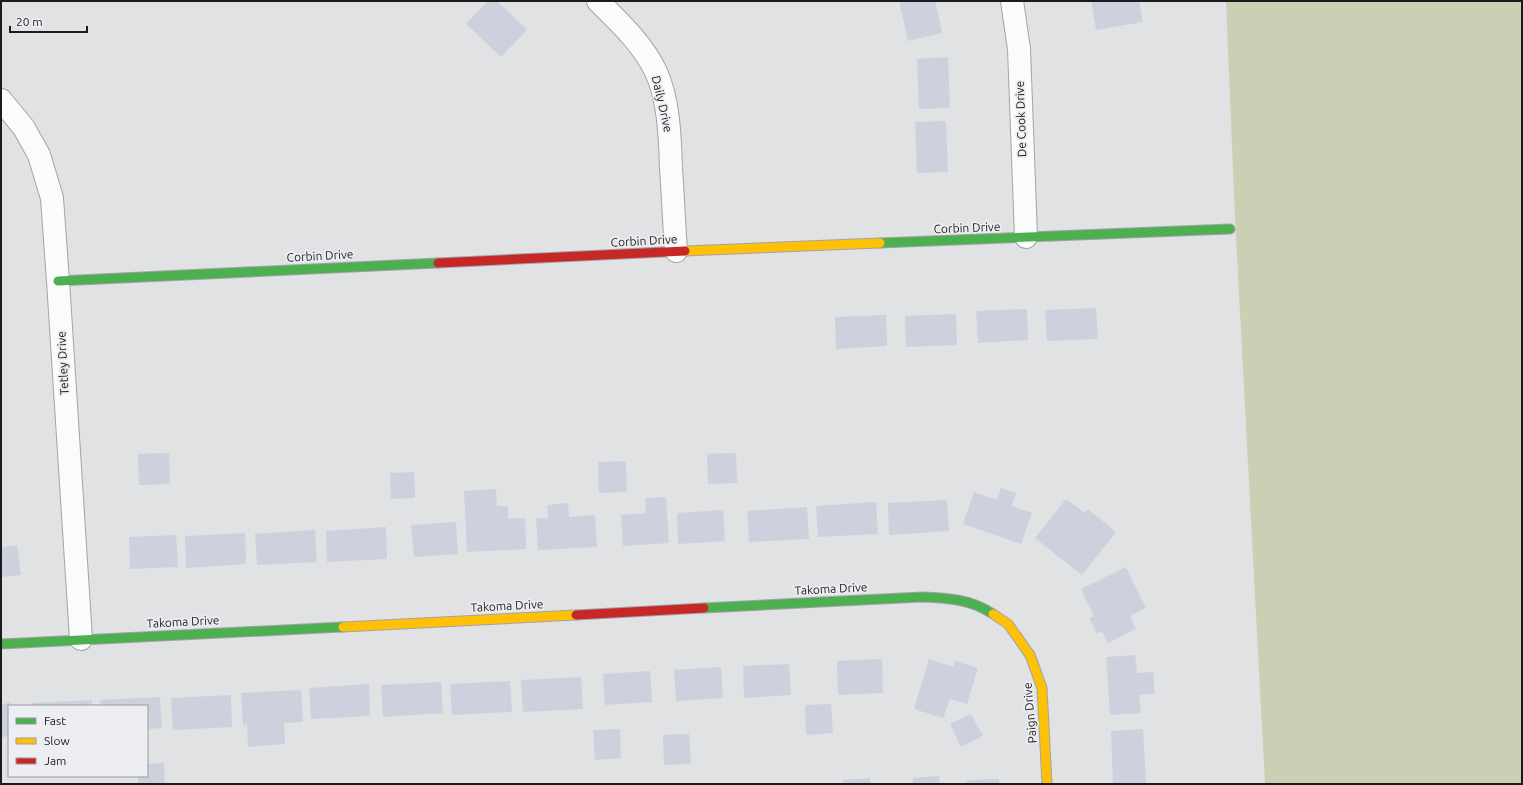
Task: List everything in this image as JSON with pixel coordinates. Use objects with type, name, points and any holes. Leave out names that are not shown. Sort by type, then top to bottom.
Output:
[{"type":"street","name":"Daily Drive","points":[[598,1],[625,28],[643,51],[656,72],[664,99],[669,126],[676,251]]},
{"type":"street","name":"De Cook Drive","points":[[1012,1],[1019,49],[1026,237]]},
{"type":"street","name":"Tetley Drive","points":[[1,100],[24,128],[39,155],[52,198],[80,639]]},
{"type":"street","name":"Corbin Drive","points":[[58,281],[676,251],[1230,229]]},
{"type":"street","name":"Takoma Drive","points":[[1,644],[922,597],[947,598],[971,602],[1008,624]]},
{"type":"street","name":"Paign Drive","points":[[1008,624],[1030,655],[1042,688],[1047,784]]},
{"type":"green space","points":[[1226,1],[1522,1],[1522,784],[1265,784],[1235,218]]},
{"type":"building","points":[[488,1],[497,1],[527,30],[501,57],[466,24]]},
{"type":"building","points":[[899,1],[935,1],[942,33],[908,41]]},
{"type":"building","points":[[1091,1],[1139,1],[1143,22],[1096,30]]},
{"type":"building","points":[[948,57],[950,108],[919,109],[917,59]]},
{"type":"building","points":[[946,121],[948,172],[917,173],[915,122]]},
{"type":"building","points":[[1096,308],[1098,339],[1047,341],[1045,310]]},
{"type":"building","points":[[1027,309],[1028,340],[978,343],[976,311]]},
{"type":"building","points":[[956,314],[957,345],[906,347],[905,316]]},
{"type":"building","points":[[886,315],[887,346],[836,349],[835,317]]},
{"type":"building","points":[[169,453],[170,484],[139,485],[138,454]]},
{"type":"building","points":[[736,453],[737,483],[708,484],[707,454]]},
{"type":"building","points":[[626,461],[627,492],[599,493],[598,462]]},
{"type":"building","points":[[414,472],[415,498],[391,499],[390,473]]},
{"type":"building","points":[[1001,488],[1016,493],[1012,506],[1032,513],[1021,544],[963,524],[974,492],[997,500]]},
{"type":"building","points":[[496,489],[497,506],[508,506],[508,519],[525,518],[526,549],[467,552],[464,491]]},
{"type":"building","points":[[666,497],[669,543],[623,546],[621,515],[646,513],[645,498]]},
{"type":"building","points":[[1066,499],[1085,513],[1088,509],[1116,532],[1082,575],[1035,538]]},
{"type":"building","points":[[947,500],[949,531],[889,535],[888,503]]},
{"type":"building","points":[[876,502],[878,534],[818,537],[816,506]]},
{"type":"building","points":[[568,503],[569,517],[595,515],[597,547],[538,550],[536,518],[548,518],[547,505]]},
{"type":"building","points":[[807,507],[809,539],[749,542],[747,511]]},
{"type":"building","points":[[723,510],[725,541],[678,544],[677,513]]},
{"type":"building","points":[[456,522],[458,554],[414,557],[411,525]]},
{"type":"building","points":[[386,527],[387,559],[327,562],[326,531]]},
{"type":"building","points":[[315,530],[317,562],[257,565],[255,534]]},
{"type":"building","points":[[245,533],[246,564],[186,568],[185,536]]},
{"type":"building","points":[[176,535],[178,567],[130,569],[129,537]]},
{"type":"building","points":[[17,545],[21,575],[1,577],[1,547]]},
{"type":"building","points":[[1126,567],[1146,608],[1130,616],[1136,629],[1108,643],[1102,631],[1097,634],[1089,618],[1094,616],[1081,589]]},
{"type":"building","points":[[1135,655],[1137,673],[1153,672],[1155,694],[1139,695],[1141,713],[1110,715],[1106,657]]},
{"type":"building","points":[[882,659],[883,693],[838,695],[837,661]]},
{"type":"building","points":[[929,659],[953,667],[955,661],[978,668],[967,704],[950,699],[943,718],[914,709]]},
{"type":"building","points":[[789,664],[791,695],[744,698],[743,666]]},
{"type":"building","points":[[721,667],[723,698],[676,701],[674,670]]},
{"type":"building","points":[[650,671],[652,702],[605,705],[603,674]]},
{"type":"building","points":[[581,677],[583,709],[523,712],[521,680]]},
{"type":"building","points":[[510,681],[512,712],[452,715],[450,684]]},
{"type":"building","points":[[441,682],[443,713],[383,717],[381,685]]},
{"type":"building","points":[[369,684],[370,716],[311,719],[309,688]]},
{"type":"building","points":[[301,690],[303,722],[284,723],[285,744],[248,747],[247,724],[243,725],[241,693]]},
{"type":"building","points":[[231,695],[232,727],[173,730],[171,698]]},
{"type":"building","points":[[160,697],[162,728],[148,729],[148,705],[101,705],[100,700]]},
{"type":"building","points":[[92,700],[92,705],[32,705],[32,703]]},
{"type":"building","points":[[10,702],[11,705],[8,705],[8,735],[1,738],[1,705]]},
{"type":"building","points":[[831,704],[833,733],[806,735],[805,705]]},
{"type":"building","points":[[971,714],[983,736],[961,747],[950,724]]},
{"type":"building","points":[[620,729],[621,758],[595,760],[593,730]]},
{"type":"building","points":[[1143,729],[1146,784],[1113,784],[1111,731]]},
{"type":"building","points":[[689,734],[691,764],[664,765],[663,735]]},
{"type":"building","points":[[164,763],[165,784],[138,784],[138,777],[148,777],[148,764]]},
{"type":"building","points":[[939,776],[940,784],[913,784],[913,778]]},
{"type":"building","points":[[870,778],[870,784],[843,784],[843,780]]},
{"type":"building","points":[[999,779],[999,784],[967,784],[967,780]]},
{"type":"traffic: fast","points":[[880,243],[1230,229]]},
{"type":"traffic: fast","points":[[58,281],[438,263]]},
{"type":"traffic: fast","points":[[704,608],[922,597],[959,600],[976,605],[993,614]]},
{"type":"traffic: fast","points":[[1,644],[343,627]]},
{"type":"traffic: slow","points":[[685,251],[880,243]]},
{"type":"traffic: slow","points":[[993,614],[1008,624],[1030,655],[1042,688],[1047,784]]},
{"type":"traffic: slow","points":[[343,627],[576,615]]},
{"type":"traffic: jam","points":[[438,263],[685,251]]},
{"type":"traffic: jam","points":[[576,615],[704,608]]}]
